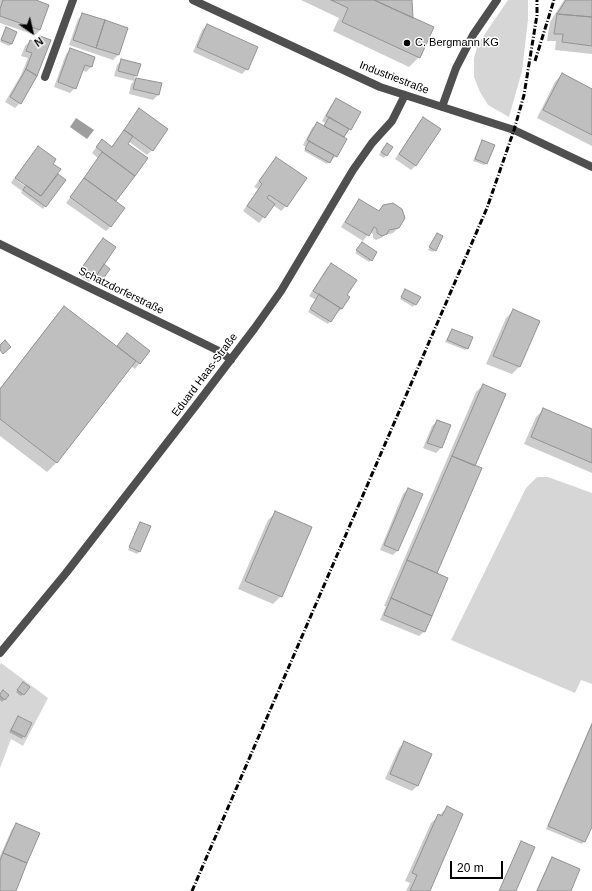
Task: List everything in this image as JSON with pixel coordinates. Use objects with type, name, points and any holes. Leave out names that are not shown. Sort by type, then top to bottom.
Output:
[{"type":"street","points":[[45,77],[73,0]]},
{"type":"street","name":"Industriestraße","points":[[193,0],[380,87],[514,130],[592,167]]},
{"type":"street","points":[[442,107],[456,68],[473,35],[497,0]]},
{"type":"street","name":"Eduard Haas-Straße","points":[[0,653],[66,573],[254,329],[281,290],[354,170],[372,143],[392,121],[405,95]]},
{"type":"street","name":"Schatzdorferstraße","points":[[0,244],[221,352],[231,360]]},
{"type":"shaded area","points":[[508,0],[528,0],[528,20],[522,71],[509,117],[488,105],[480,92],[474,77],[474,58],[478,44]]},
{"type":"shaded area","points":[[76,118],[94,130],[87,139],[70,127]]},
{"type":"shaded area","points":[[537,477],[548,477],[592,493],[592,684],[581,680],[575,693],[451,640],[526,488]]},
{"type":"shaded area","points":[[1,663],[48,698],[23,746],[11,739],[0,768],[0,665]]},
{"type":"building","points":[[3,0],[36,0],[49,5],[40,30],[0,16],[0,9]]},
{"type":"building","name":"C. Bergmann KG","points":[[331,0],[374,0],[434,27],[420,58],[342,22],[348,8]]},
{"type":"building","points":[[374,0],[412,0],[413,18]]},
{"type":"building","points":[[566,0],[592,0],[592,17],[557,14]]},
{"type":"building","points":[[82,13],[105,20],[96,48],[73,40]]},
{"type":"building","points":[[557,14],[592,17],[592,46],[562,42],[563,34],[554,34]]},
{"type":"building","points":[[105,20],[128,28],[119,55],[96,48]]},
{"type":"building","points":[[207,24],[258,47],[248,70],[197,47]]},
{"type":"building","points":[[6,27],[17,32],[12,44],[1,40]]},
{"type":"building","points":[[40,36],[51,40],[37,76],[26,69],[32,53],[26,51],[30,40],[37,43]]},
{"type":"building","points":[[70,48],[95,57],[92,67],[85,65],[76,89],[58,82]]},
{"type":"building","points":[[121,59],[141,64],[137,76],[118,71]]},
{"type":"building","points":[[26,69],[37,76],[21,104],[10,97]]},
{"type":"building","points":[[562,73],[592,89],[592,135],[543,110]]},
{"type":"building","points":[[136,78],[162,83],[159,95],[133,89]]},
{"type":"building","points":[[336,98],[361,112],[351,130],[326,116]]},
{"type":"building","points":[[139,108],[168,129],[153,151],[124,130]]},
{"type":"building","points":[[329,117],[349,129],[344,137],[324,126]]},
{"type":"building","points":[[423,117],[441,129],[416,166],[399,154]]},
{"type":"building","points":[[317,122],[347,139],[337,157],[307,140]]},
{"type":"building","points":[[124,130],[133,136],[128,144],[148,158],[135,176],[96,147],[102,139],[112,147]]},
{"type":"building","points":[[482,140],[495,145],[487,164],[475,159]]},
{"type":"building","points":[[309,141],[334,155],[330,163],[305,149]]},
{"type":"building","points":[[387,143],[393,147],[387,156],[381,152]]},
{"type":"building","points":[[38,146],[56,159],[53,164],[61,169],[41,196],[15,178]]},
{"type":"building","points":[[102,152],[135,176],[116,201],[84,178]]},
{"type":"building","points":[[276,157],[307,178],[287,207],[269,195],[267,198],[275,204],[265,218],[247,206],[262,184],[259,181]]},
{"type":"building","points":[[58,174],[66,180],[46,207],[23,190],[26,185],[41,196]]},
{"type":"building","points":[[84,178],[125,208],[111,227],[70,197]]},
{"type":"building","points":[[359,199],[379,211],[383,205],[393,203],[402,209],[405,218],[399,228],[389,230],[387,234],[382,236],[377,233],[377,229],[374,227],[369,236],[345,222]]},
{"type":"building","points":[[437,233],[443,236],[436,251],[429,247]]},
{"type":"building","points":[[103,238],[116,247],[95,278],[81,269]]},
{"type":"building","points":[[362,242],[377,252],[372,261],[356,250]]},
{"type":"building","points":[[331,263],[357,280],[347,295],[350,297],[342,309],[313,291]]},
{"type":"building","points":[[104,264],[110,269],[101,282],[95,278]]},
{"type":"building","points":[[405,289],[421,297],[416,305],[401,297]]},
{"type":"building","points":[[319,294],[340,308],[331,322],[310,309]]},
{"type":"building","points":[[64,306],[136,361],[57,463],[0,419],[0,389]]},
{"type":"building","points":[[513,309],[540,321],[520,367],[493,356]]},
{"type":"building","points":[[452,329],[473,337],[468,349],[447,340]]},
{"type":"building","points":[[127,333],[150,351],[140,364],[117,346]]},
{"type":"building","points":[[5,340],[11,347],[3,354],[0,350],[0,345]]},
{"type":"building","points":[[483,384],[506,394],[475,466],[452,456]]},
{"type":"building","points":[[543,408],[592,429],[592,463],[531,437]]},
{"type":"building","points":[[437,420],[451,425],[442,448],[427,443]]},
{"type":"building","points":[[452,456],[482,468],[437,573],[407,560]]},
{"type":"building","points":[[408,488],[423,494],[398,551],[384,545]]},
{"type":"building","points":[[275,511],[312,527],[282,597],[245,581]]},
{"type":"building","points":[[140,522],[151,526],[140,552],[129,547]]},
{"type":"building","points":[[407,560],[448,578],[432,616],[391,598]]},
{"type":"building","points":[[391,598],[432,616],[425,632],[384,615]]},
{"type":"building","points":[[23,682],[30,687],[24,695],[17,690]]},
{"type":"building","points":[[3,690],[9,695],[5,700],[0,696]]},
{"type":"building","points":[[18,716],[32,723],[25,737],[11,730]]},
{"type":"building","points":[[592,724],[592,827],[585,842],[548,826]]},
{"type":"building","points":[[404,741],[432,754],[418,786],[390,774]]},
{"type":"building","points":[[447,806],[463,814],[430,891],[410,891],[417,875],[412,873],[438,814],[442,816]]},
{"type":"building","points":[[16,823],[40,833],[27,863],[3,853]]},
{"type":"building","points":[[521,841],[535,847],[516,891],[499,891]]},
{"type":"building","points":[[3,853],[27,863],[16,891],[0,891],[0,861]]},
{"type":"building","points":[[552,857],[580,869],[571,891],[537,891]]},
{"type":"railway","points":[[192,891],[487,208],[514,130],[524,95],[537,15],[537,0]]},
{"type":"railway","points":[[535,61],[554,0]]},
{"type":"place","name":"C. Bergmann KG","points":[[407,43]]}]
